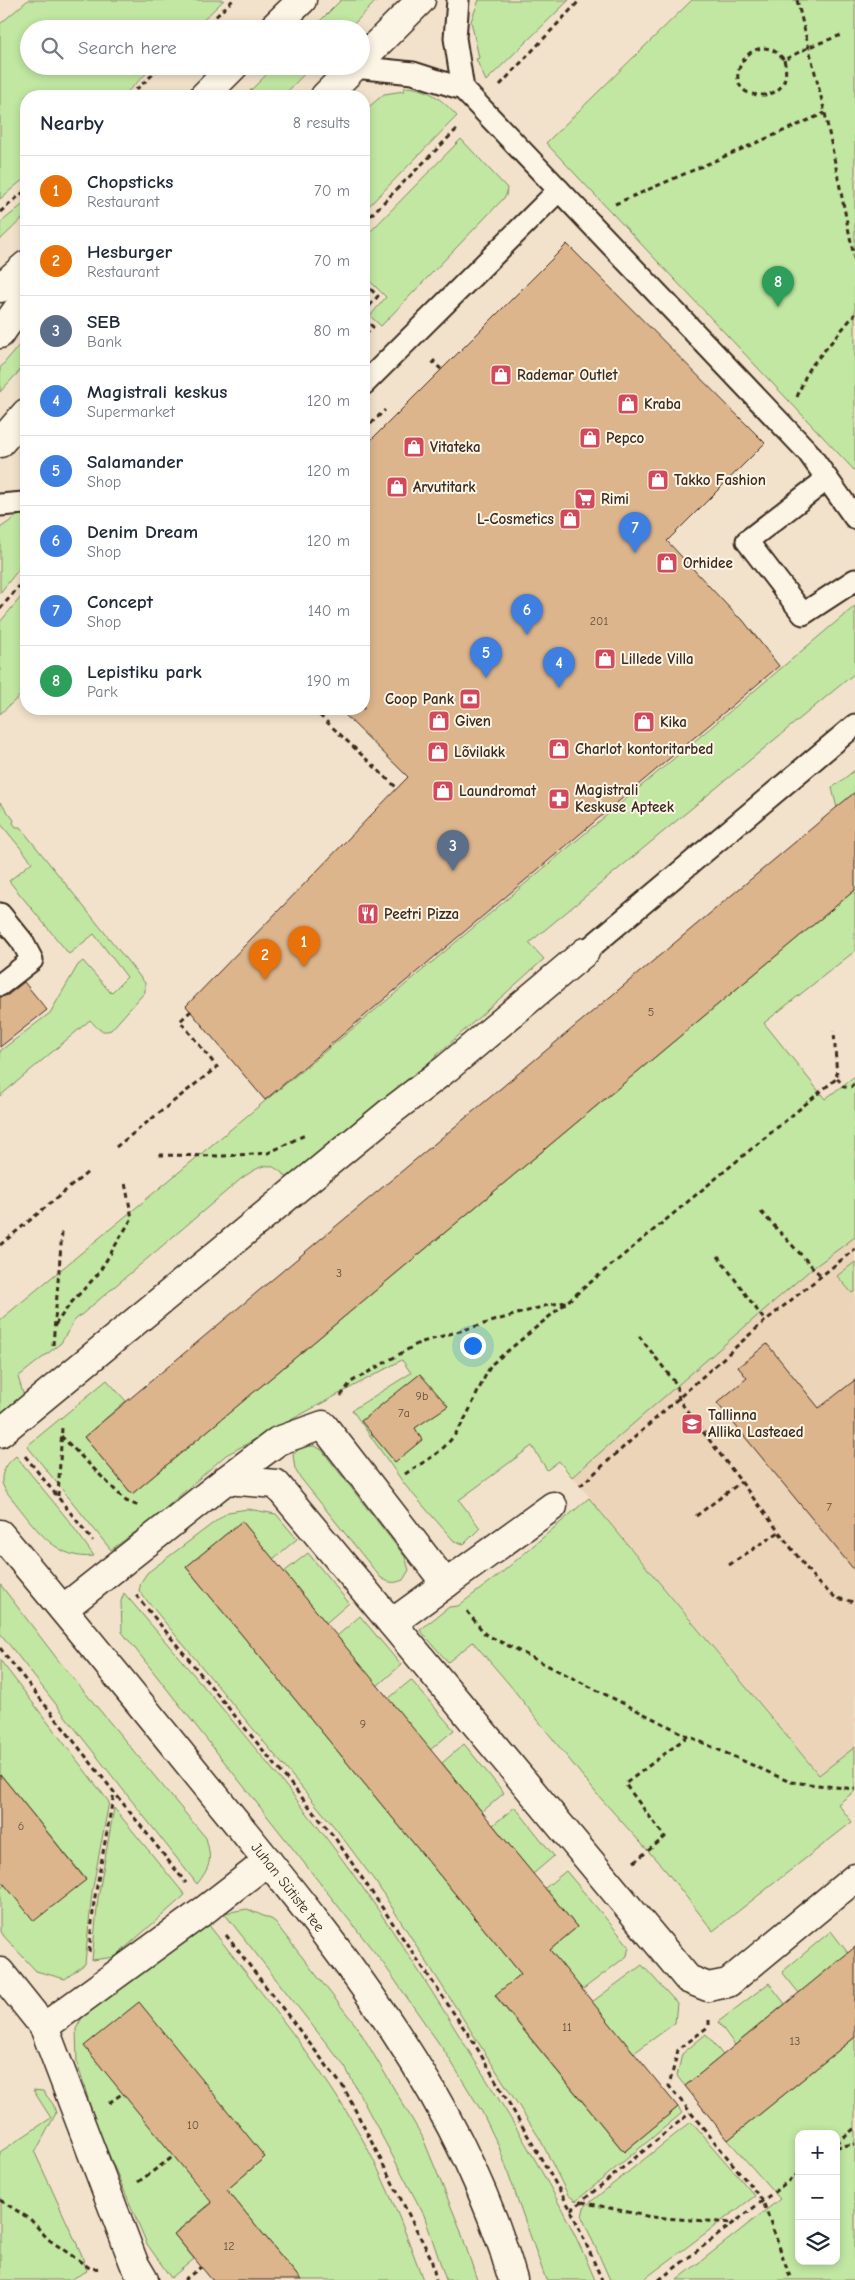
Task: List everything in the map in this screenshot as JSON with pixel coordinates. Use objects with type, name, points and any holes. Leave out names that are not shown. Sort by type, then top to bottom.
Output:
[{"type":"street","points":[[281,20],[302,0]]},
{"type":"street","points":[[370,51],[421,0]]},
{"type":"street","points":[[210,90],[225,75]]},
{"type":"street","points":[[331,90],[346,75]]},
{"type":"street","points":[[0,288],[20,270]]},
{"type":"street","points":[[0,334],[20,306]]},
{"type":"street","points":[[0,443],[20,420]]},
{"type":"street","points":[[0,1433],[383,1118],[447,1068],[585,952]]},
{"type":"street","points":[[63,1609],[278,1441],[322,1424],[454,1594]]},
{"type":"street","points":[[226,1480],[276,1484],[688,1979],[708,1987],[728,1982],[855,1878]]},
{"type":"street","points":[[392,1623],[454,1594],[553,1506]]},
{"type":"street","name":"Juhan Sütiste tee","points":[[0,1534],[268,1861],[340,1954],[400,2037],[455,2131],[502,2240],[513,2280]]},
{"type":"street","points":[[44,2027],[206,1909],[268,1861]]},
{"type":"street","points":[[0,1972],[44,2027],[139,2272]]},
{"type":"lane","points":[[458,0],[455,38],[463,89]]},
{"type":"lane","points":[[370,66],[413,73],[463,89],[808,452],[855,518]]},
{"type":"lane","points":[[370,378],[559,190]]},
{"type":"lane","points":[[827,478],[747,541],[803,614],[855,580]]},
{"type":"lane","points":[[0,505],[20,503]]},
{"type":"lane","points":[[585,952],[855,725]]},
{"type":"lane","points":[[0,914],[22,941],[32,960],[0,984]]},
{"type":"path","points":[[212,20],[233,0]]},
{"type":"path","points":[[495,90],[580,0]]},
{"type":"path","points":[[797,0],[825,113],[855,262]]},
{"type":"path","points":[[784,60],[809,47],[844,34]]},
{"type":"path","points":[[766,48],[778,52],[784,60],[786,77],[781,87],[774,93],[755,95],[746,93],[739,85],[737,74],[741,62],[751,51],[766,48]]},
{"type":"path","points":[[136,90],[152,75]]},
{"type":"path","points":[[585,217],[825,113]]},
{"type":"path","points":[[370,216],[464,122]]},
{"type":"path","points":[[0,212],[20,195]]},
{"type":"path","points":[[370,289],[378,296],[370,305]]},
{"type":"path","points":[[786,429],[808,370],[855,314]]},
{"type":"path","points":[[0,609],[20,585]]},
{"type":"path","points":[[318,715],[397,788]]},
{"type":"path","points":[[116,1148],[217,1067],[180,1021],[191,1012]]},
{"type":"path","points":[[834,1031],[837,1078],[844,1086],[851,1086],[855,1083]]},
{"type":"path","points":[[376,1494],[446,1446],[459,1430],[480,1384],[492,1364],[837,1078]]},
{"type":"path","points":[[159,1155],[223,1156],[268,1153],[306,1134],[316,1132]]},
{"type":"path","points":[[0,1245],[88,1172]]},
{"type":"path","points":[[55,1326],[70,1304],[98,1274],[132,1218],[125,1183]]},
{"type":"path","points":[[761,1212],[821,1276]]},
{"type":"path","points":[[553,1506],[580,1486],[679,1400],[765,1321],[855,1249]]},
{"type":"path","points":[[718,1256],[765,1321]]},
{"type":"path","points":[[322,1424],[351,1382],[419,1343],[548,1305],[567,1302]]},
{"type":"path","points":[[639,1336],[677,1385],[679,1400],[817,1582],[836,1598],[855,1602]]},
{"type":"path","points":[[61,1435],[126,1502],[175,1520]]},
{"type":"path","points":[[21,1451],[97,1547]]},
{"type":"path","points":[[696,1516],[741,1482]]},
{"type":"path","points":[[729,1565],[779,1532]]},
{"type":"path","points":[[133,1591],[335,1838],[474,2043],[571,2210],[602,2280]]},
{"type":"path","points":[[454,1594],[485,1634],[688,1736],[790,1782],[855,1789]]},
{"type":"path","points":[[0,1648],[206,1909],[344,2088],[431,2258],[436,2280]]},
{"type":"path","points":[[608,1883],[665,1837],[625,1784],[688,1736]]},
{"type":"path","points":[[85,1997],[94,1902],[114,1792]]},
{"type":"path","points":[[708,1987],[709,2026],[678,2050],[668,2086],[763,2201],[791,2280]]},
{"type":"path","points":[[571,2210],[690,2113]]},
{"type":"path","points":[[840,2140],[855,2128]]},
{"type":"path","points":[[840,2146],[855,2144]]},
{"type":"path","points":[[111,2202],[174,2156]]},
{"type":"path","points":[[659,2280],[796,2175]]},
{"type":"path","points":[[0,2200],[30,2219],[48,2239],[91,2269],[139,2272]]},
{"type":"path","points":[[582,2202],[651,2217],[735,2223]]},
{"type":"path","points":[[184,2280],[201,2267]]},
{"type":"shaded area","name":"Tallinna Allika Lasteaed","points":[[855,1102],[855,1747],[820,1775],[498,1387]]},
{"type":"green space","points":[[28,0],[224,0],[203,20],[20,20],[20,75],[145,75],[129,90],[20,90],[20,182],[0,199],[0,24]]},
{"type":"green space","points":[[341,0],[377,0],[358,20],[321,20]]},
{"type":"green space","points":[[479,0],[569,0],[486,81],[476,59],[479,58],[471,21]]},
{"type":"green space","points":[[692,0],[855,0],[855,471],[546,143]]},
{"type":"green space","points":[[266,75],[303,75],[289,90],[251,90]]},
{"type":"green space","points":[[405,87],[428,92],[446,104],[457,116],[370,205],[370,106],[384,94],[404,91]]},
{"type":"green space","points":[[461,139],[507,188],[506,196],[381,326],[370,316],[386,297],[370,281],[370,232]]},
{"type":"green space","points":[[20,207],[20,221],[0,240],[0,223]]},
{"type":"green space","points":[[20,344],[20,370],[0,392],[0,368]]},
{"type":"green space","points":[[20,514],[20,568],[0,593],[0,528]]},
{"type":"green space","points":[[20,598],[20,696],[0,714],[0,622]]},
{"type":"green space","points":[[855,606],[855,673],[529,943],[544,959],[294,1183],[280,1171],[270,1166],[264,1166],[251,1172],[74,1321],[61,1343],[18,1377],[25,1400],[4,1414],[0,1408],[0,1320],[386,1001]]},
{"type":"green space","points":[[855,770],[855,793],[837,808],[832,788]]},
{"type":"green space","points":[[0,802],[14,820],[13,823],[16,827],[20,827],[145,983],[145,992],[111,1030],[101,1030],[90,1020],[0,1096],[0,1051],[50,1013],[78,965],[83,961],[111,993],[127,977],[94,934],[69,954],[9,881],[32,862],[0,823]]},
{"type":"green space","points":[[855,890],[855,951],[764,1023],[825,1099],[855,1076],[855,1237],[809,1271],[572,1477],[559,1461],[547,1470],[532,1446],[459,1500],[480,1528],[464,1544],[454,1541],[405,1485],[352,1410],[411,1373],[402,1360],[226,1455],[153,1519],[111,1550],[27,1446],[107,1380],[126,1401],[84,1437],[132,1494]]},
{"type":"green space","points":[[855,1262],[855,1291],[852,1293],[837,1276]]},
{"type":"green space","points":[[302,1446],[314,1446],[321,1449],[405,1557],[409,1570],[403,1580],[391,1582],[380,1577],[299,1476],[295,1469],[293,1455]]},
{"type":"green space","points":[[16,1456],[69,1521],[94,1556],[70,1554],[59,1549],[32,1524],[8,1494],[2,1482],[3,1474],[8,1464]]},
{"type":"green space","points":[[589,1498],[819,1775],[855,1747],[855,1791],[838,1804],[852,1822],[713,1931],[666,1871],[596,1793],[473,1642],[448,1662],[420,1630],[449,1607],[458,1606],[499,1575]]},
{"type":"green space","points":[[248,1509],[276,1514],[297,1539],[273,1559],[242,1521],[186,1567],[521,1974],[495,1996],[624,2152],[678,2107],[682,2113],[576,2201],[568,2195],[540,2139],[377,1884],[336,1829],[139,1591],[141,1582],[147,1573],[228,1512]]},
{"type":"green space","points":[[308,1553],[349,1603],[326,1623],[284,1572]]},
{"type":"green space","points":[[0,1584],[58,1660],[206,1838],[209,1862],[208,1867],[197,1884],[0,1633]]},
{"type":"green space","points":[[124,1593],[290,1791],[378,1909],[429,1987],[526,2144],[570,2224],[595,2280],[546,2280],[499,2147],[482,2112],[447,2055],[383,1963],[122,1632],[121,1601]]},
{"type":"green space","points":[[360,1616],[401,1665],[377,1686],[337,1636]]},
{"type":"green space","points":[[0,1660],[109,1802],[92,1892],[85,1964],[65,1979],[36,1971],[0,1932],[0,1889],[5,1885],[81,1884],[86,1879],[0,1774]]},
{"type":"green space","points":[[411,1680],[454,1730],[430,1750],[388,1699]]},
{"type":"green space","points":[[464,1744],[504,1793],[482,1812],[442,1763]]},
{"type":"green space","points":[[515,1807],[554,1856],[533,1874],[493,1825]]},
{"type":"green space","points":[[114,1808],[185,1895],[115,1957],[92,1960],[98,1898]]},
{"type":"green space","points":[[566,1871],[629,1946],[627,1956],[582,1990],[550,1950],[577,1927],[545,1888]]},
{"type":"green space","points":[[247,1909],[273,1920],[358,2028],[422,2136],[459,2226],[477,2280],[446,2280],[424,2215],[345,2067],[224,1913]]},
{"type":"green space","points":[[208,1924],[297,2039],[346,2111],[369,2151],[389,2193],[423,2280],[301,2280],[227,2190],[265,2157],[174,2234],[194,2259],[171,2278],[147,2244],[96,2124],[77,2063],[76,2029],[84,2014]]},
{"type":"green space","points":[[831,1931],[848,1953],[799,1993],[782,1972]]},
{"type":"green space","points":[[642,1965],[677,2003],[675,2023],[634,2053],[592,2002]]},
{"type":"green space","points":[[769,1983],[785,2004],[735,2045],[718,2022]]},
{"type":"green space","points":[[706,2034],[723,2055],[685,2086],[677,2076],[682,2054]]},
{"type":"green space","points":[[855,2037],[855,2280],[677,2280],[780,2199],[728,2140]]},
{"type":"green space","points":[[33,2090],[43,2091],[53,2104],[56,2113],[35,2153],[81,2253],[87,2271],[70,2280],[0,2280],[0,2152],[51,2118]]},
{"type":"green space","points":[[691,2122],[755,2196],[643,2280],[610,2280],[582,2217],[584,2207]]},
{"type":"building","points":[[567,244],[765,443],[667,541],[737,616],[742,619],[779,666],[265,1100],[186,1006],[408,777],[345,715],[370,715],[370,441]]},
{"type":"building","points":[[855,792],[855,890],[132,1494],[84,1437]]},
{"type":"building","points":[[24,982],[47,1010],[0,1047],[0,997],[8,995]]},
{"type":"building","points":[[767,1344],[819,1408],[855,1380],[855,1571],[717,1403],[747,1378],[738,1367]]},
{"type":"building","points":[[420,1374],[448,1406],[415,1428],[422,1440],[395,1462],[361,1421]]},
{"type":"building","points":[[242,1521],[577,1927],[550,1950],[678,2107],[624,2152],[495,1995],[521,1974],[186,1567]]},
{"type":"building","points":[[0,1774],[86,1880],[34,1921],[0,1879]]},
{"type":"building","points":[[855,1947],[855,2037],[728,2140],[685,2086]]},
{"type":"building","points":[[139,2002],[265,2157],[227,2190],[301,2280],[212,2280],[174,2234],[212,2203],[84,2046]]},
{"type":"place","name":"Lepistiku park","points":[[778,307]]},
{"type":"place","name":"Rademar Outlet","points":[[501,375]]},
{"type":"place","name":"Kraba","points":[[628,404]]},
{"type":"place","name":"Pepco","points":[[590,438]]},
{"type":"place","name":"Vitateka","points":[[414,447]]},
{"type":"place","name":"Takko Fashion","points":[[658,480]]},
{"type":"place","name":"Arvutitark","points":[[397,487]]},
{"type":"place","name":"Rimi","points":[[585,499]]},
{"type":"place","name":"L-Cosmetics","points":[[570,519]]},
{"type":"place","name":"Concept","points":[[635,553]]},
{"type":"place","name":"Orhidee","points":[[667,563]]},
{"type":"place","name":"Denim Dream","points":[[527,635]]},
{"type":"place","name":"Lillede Villa","points":[[605,659]]},
{"type":"place","name":"Salamander","points":[[486,678]]},
{"type":"place","name":"Magistrali keskus","points":[[559,688]]},
{"type":"place","name":"Coop Pank","points":[[470,699]]},
{"type":"place","name":"Given","points":[[439,721]]},
{"type":"place","name":"Kika","points":[[644,722]]},
{"type":"place","name":"Charlot kontoritarbed","points":[[559,749]]},
{"type":"place","name":"Lõvilakk","points":[[438,752]]},
{"type":"place","name":"Laundromat","points":[[443,791]]},
{"type":"place","name":"Magistrali Keskuse Apteek","points":[[559,799]]},
{"type":"place","name":"SEB","points":[[453,871]]},
{"type":"place","name":"Peetri Pizza","points":[[368,914]]},
{"type":"place","name":"Chopsticks","points":[[304,967]]},
{"type":"place","name":"Hesburger","points":[[265,980]]},
{"type":"place","name":"Tallinna Allika Lasteaed","points":[[692,1424]]}]
